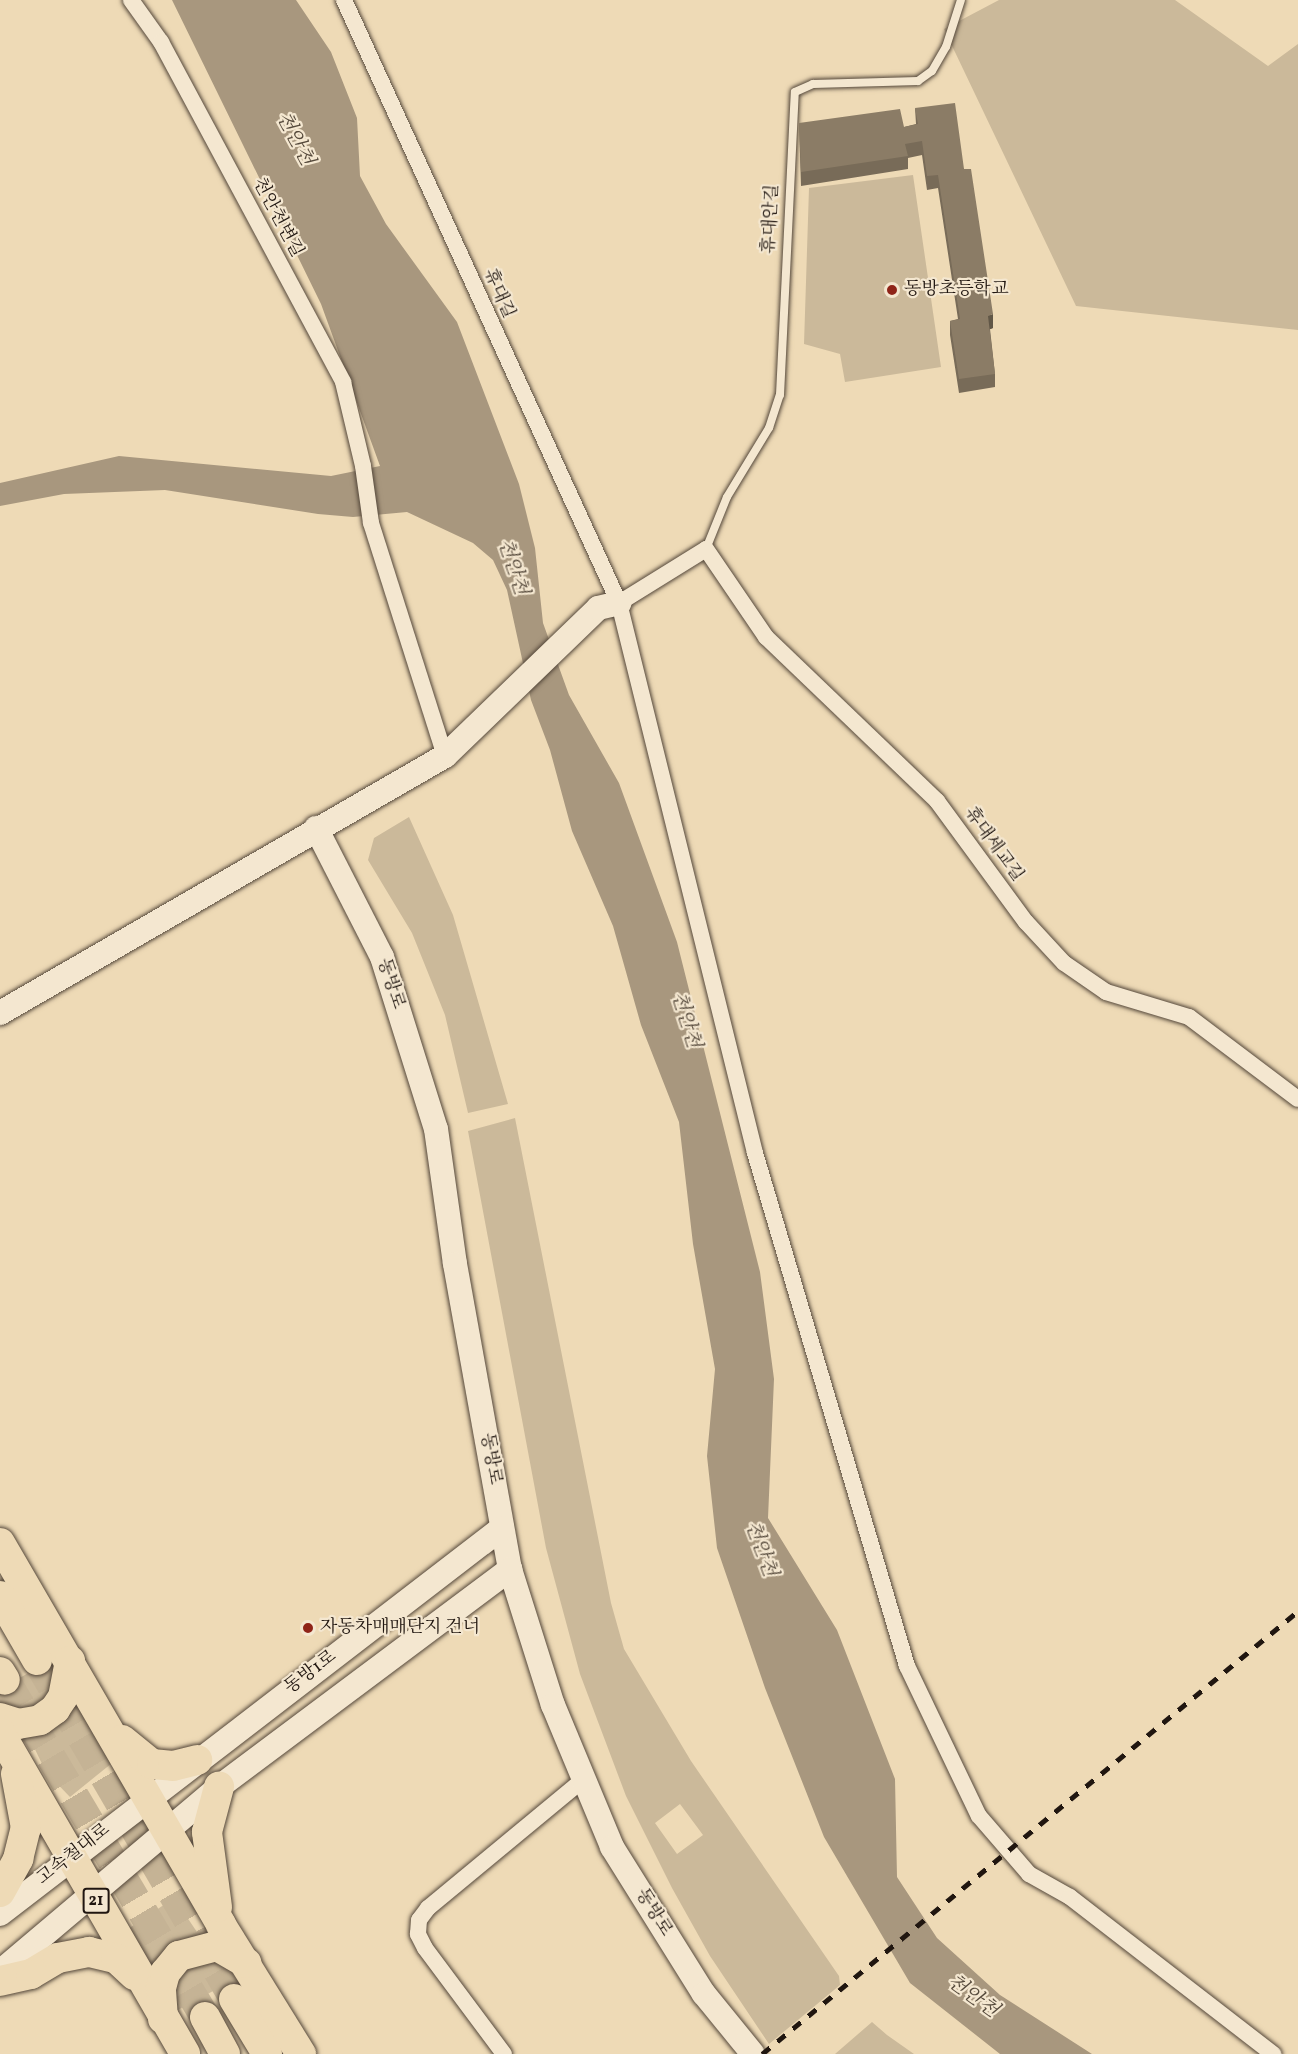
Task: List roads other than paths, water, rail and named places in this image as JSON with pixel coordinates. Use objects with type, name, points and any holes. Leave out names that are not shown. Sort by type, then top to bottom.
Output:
[{"type":"highway","points":[[0,1543],[221,1925],[248,1964],[301,2054]]},
{"type":"highway","points":[[0,1596],[37,1660]]},
{"type":"highway","points":[[0,1718],[18,1724],[40,1720],[55,1709],[63,1697],[70,1661]]},
{"type":"highway","points":[[95,1706],[123,1742],[152,1764],[173,1766],[197,1760]]},
{"type":"highway","points":[[0,1892],[18,1859],[26,1827],[5,1740]]},
{"type":"highway","name":"21","points":[[5,1740],[144,1988],[185,2054]]},
{"type":"highway","points":[[219,1787],[207,1832],[221,1925]]},
{"type":"highway","points":[[163,2019],[161,1988],[165,1973],[179,1956],[217,1946],[248,1964]]},
{"type":"highway","points":[[0,1981],[31,1974],[58,1958],[90,1952],[116,1958],[144,1988]]},
{"type":"highway","points":[[234,1999],[267,2054]]},
{"type":"highway","points":[[205,2017],[225,2054]]},
{"type":"street","name":"천안천변길","points":[[131,0],[161,42],[343,381],[363,466],[372,523],[452,751]]},
{"type":"street","name":"휴대길","points":[[344,0],[608,606],[755,1153],[907,1666],[979,1816],[1029,1874],[1070,1897],[1273,2054]]},
{"type":"street","points":[[0,1013],[452,751],[608,606],[706,549]]},
{"type":"street","name":"휴대세교길","points":[[706,549],[766,637],[937,801],[1026,922],[1064,963],[1106,992],[1189,1017],[1298,1099]]},
{"type":"street","name":"동방로","points":[[316,828],[382,957],[436,1129],[455,1264],[510,1569],[553,1705],[617,1856],[704,1994],[753,2054]]},
{"type":"street","name":"동방1로","points":[[149,1797],[502,1528]]},
{"type":"street","name":"동방1로","points":[[167,1832],[219,1787],[510,1569]]},
{"type":"street","points":[[504,2054],[425,1948],[418,1934],[419,1920],[428,1908],[584,1779]]},
{"type":"street","name":"고속철대로","points":[[0,1914],[149,1797]]},
{"type":"street","points":[[0,1972],[167,1832]]},
{"type":"lane","name":"휴대안길","points":[[706,549],[727,497],[769,428],[780,395],[795,92],[813,84],[918,81],[932,71],[946,47],[962,0]]},
{"type":"water","name":"천안천","points":[[172,0],[296,0],[331,52],[357,118],[360,176],[386,224],[457,322],[519,484],[535,548],[543,623],[569,695],[619,783],[677,942],[760,1272],[774,1379],[768,1518],[837,1630],[895,1779],[897,1877],[937,1938],[1000,1995],[1092,2054],[1000,2054],[910,1983],[824,1837],[765,1688],[717,1548],[707,1456],[715,1369],[693,1244],[679,1122],[641,1025],[613,926],[572,831],[550,750],[531,700],[507,590],[493,560],[473,543],[407,512],[353,517],[318,514],[165,490],[64,494],[0,506],[0,483],[119,456],[331,476],[380,466],[321,304]]},
{"type":"tunnel","points":[[37,1660],[234,1999]]},
{"type":"tunnel","points":[[5,1680],[205,2017]]},
{"type":"railway","points":[[762,2054],[1298,1611]]},
{"type":"place","name":"동방초등학교","points":[[892,290]]},
{"type":"place","name":"자동차매매단지 건너","points":[[308,1628]]}]
